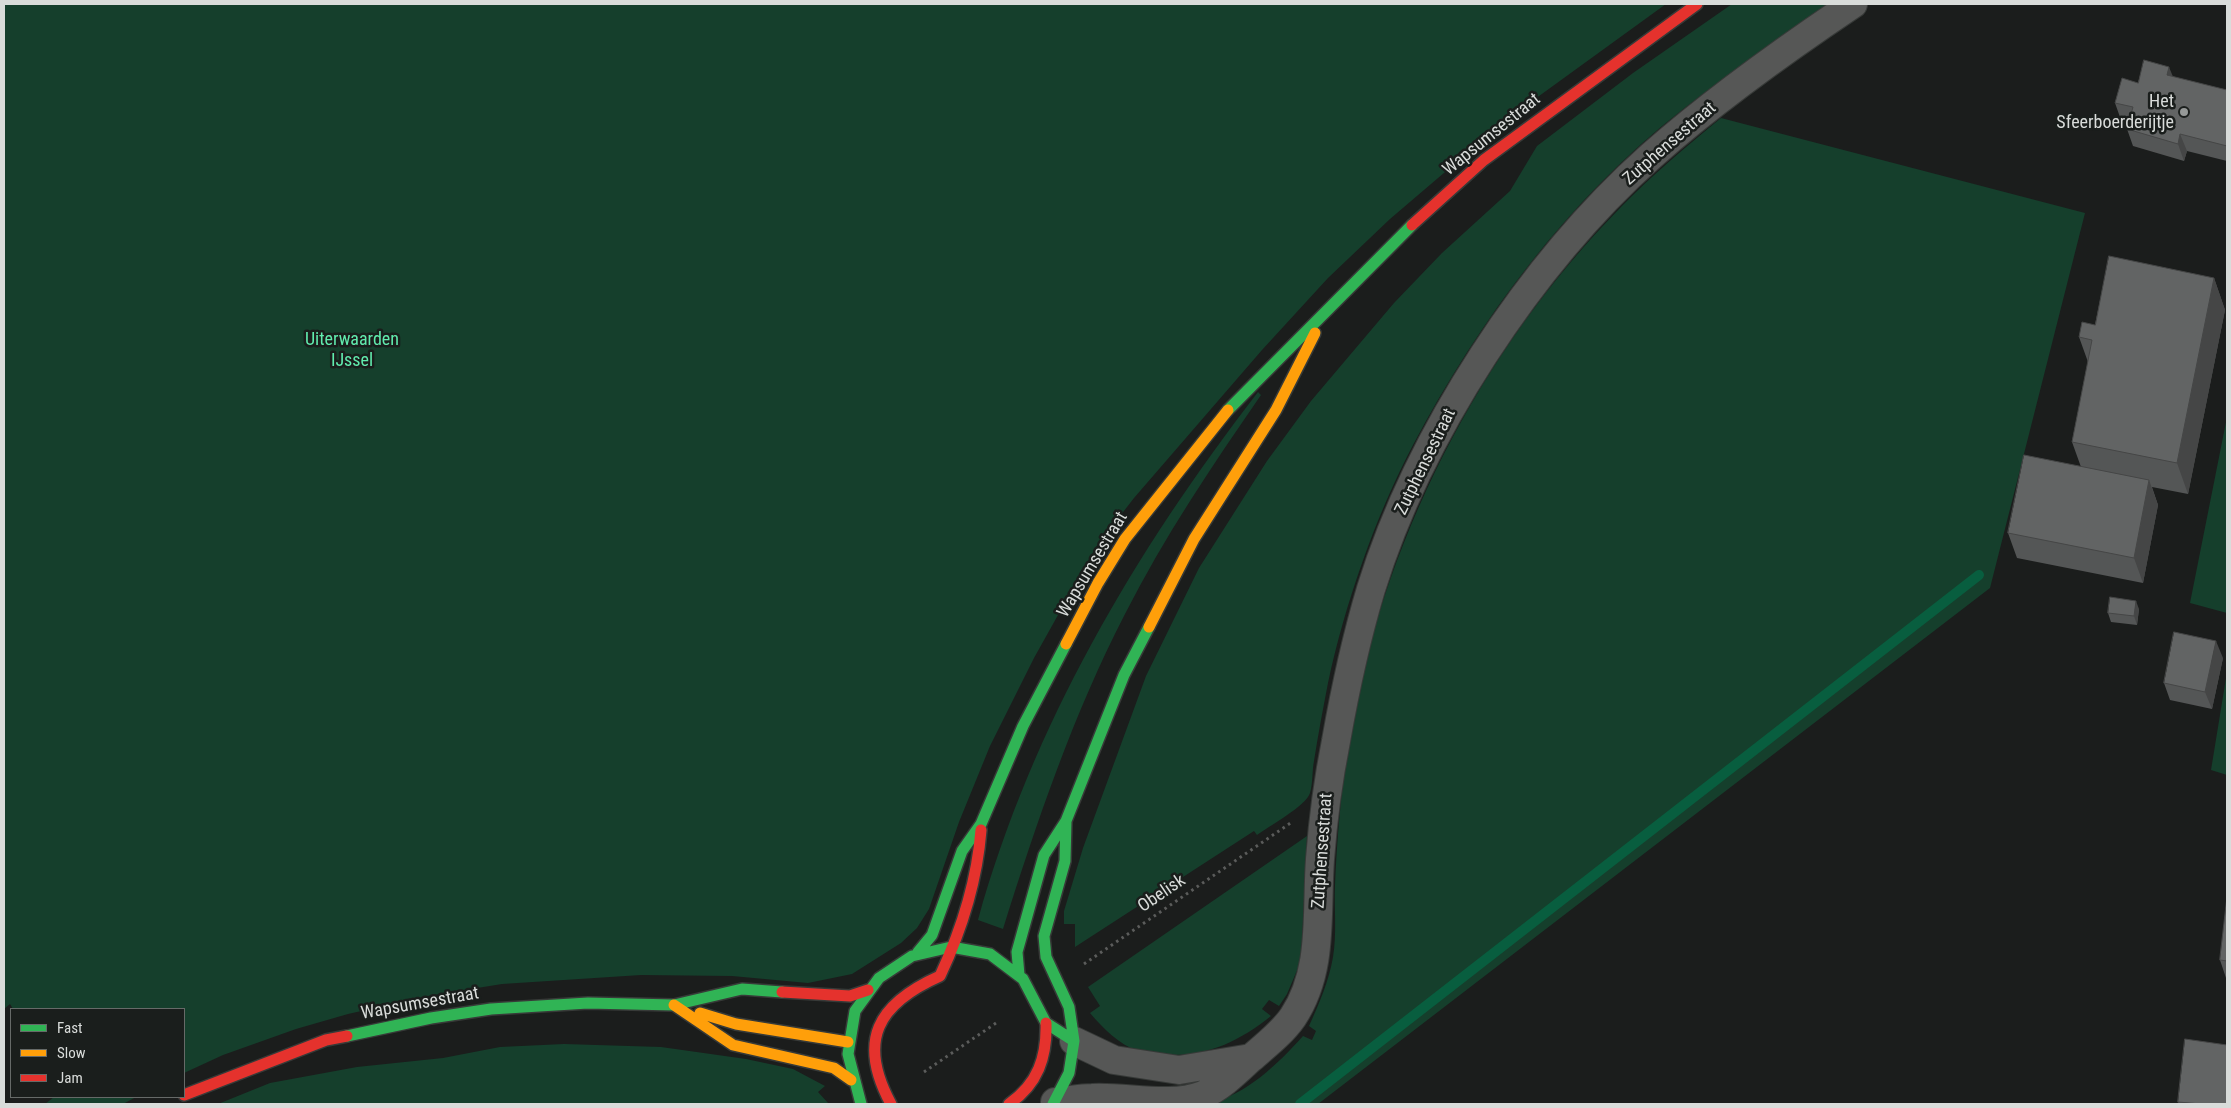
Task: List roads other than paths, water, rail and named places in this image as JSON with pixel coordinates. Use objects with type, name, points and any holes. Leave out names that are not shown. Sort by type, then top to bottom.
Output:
[{"type":"main road","name":"Wapsumsestraat","points":[[918,952],[932,935],[962,851],[981,824],[1023,726],[1098,583],[1124,539],[1242,394],[1403,233],[1484,160],[1697,4]]},
{"type":"main road","name":"Wapsumsestraat","points":[[1019,975],[1017,952],[1044,855],[1066,821],[1124,675],[1194,539],[1276,410],[1324,314]]},
{"type":"main road","name":"Wapsumsestraat","points":[[1054,1103],[1069,1073],[1074,1041],[1069,1007],[1046,957],[1044,936],[1065,862],[1066,821]]},
{"type":"main road","name":"Wapsumsestraat","points":[[674,1005],[736,1024],[848,1042],[873,1054],[879,1026],[894,1002],[908,990],[940,976],[954,947],[980,856],[981,824]]},
{"type":"main road","points":[[861,1104],[851,1080],[848,1061],[848,1042],[858,1006],[868,990],[890,967],[918,952],[954,947],[989,955],[1019,975],[1041,1005],[1048,1041],[1038,1074],[1028,1089],[1009,1104]]},
{"type":"main road","name":"Wapsumsestraat","points":[[185,1094],[326,1040],[431,1018],[491,1009],[588,1003],[674,1005],[742,989],[835,996],[850,996],[868,990]]},
{"type":"main road","points":[[674,1005],[733,1045],[834,1068],[851,1080]]},
{"type":"main road","points":[[1046,1024],[1074,1041]]},
{"type":"main road","points":[[873,1054],[875,1073],[891,1104]]},
{"type":"street","name":"Zutphensestraat","points":[[1054,1103],[1093,1098],[1163,1102],[1201,1096],[1228,1079],[1291,1020],[1308,990],[1316,961],[1324,802],[1352,662],[1372,588],[1395,526],[1429,450],[1471,374],[1526,296],[1570,239],[1650,157],[1758,68],[1853,4]]},
{"type":"street","points":[[1074,1041],[1114,1060],[1179,1070],[1251,1058]]},
{"type":"waterway","points":[[1300,1104],[1979,575]]},
{"type":"place","name":"Het Sfeerboerderijtje","points":[[2184,112]]},
{"type":"park label","name":"Uiterwaarden IJssel","points":[[352,350]]}]
